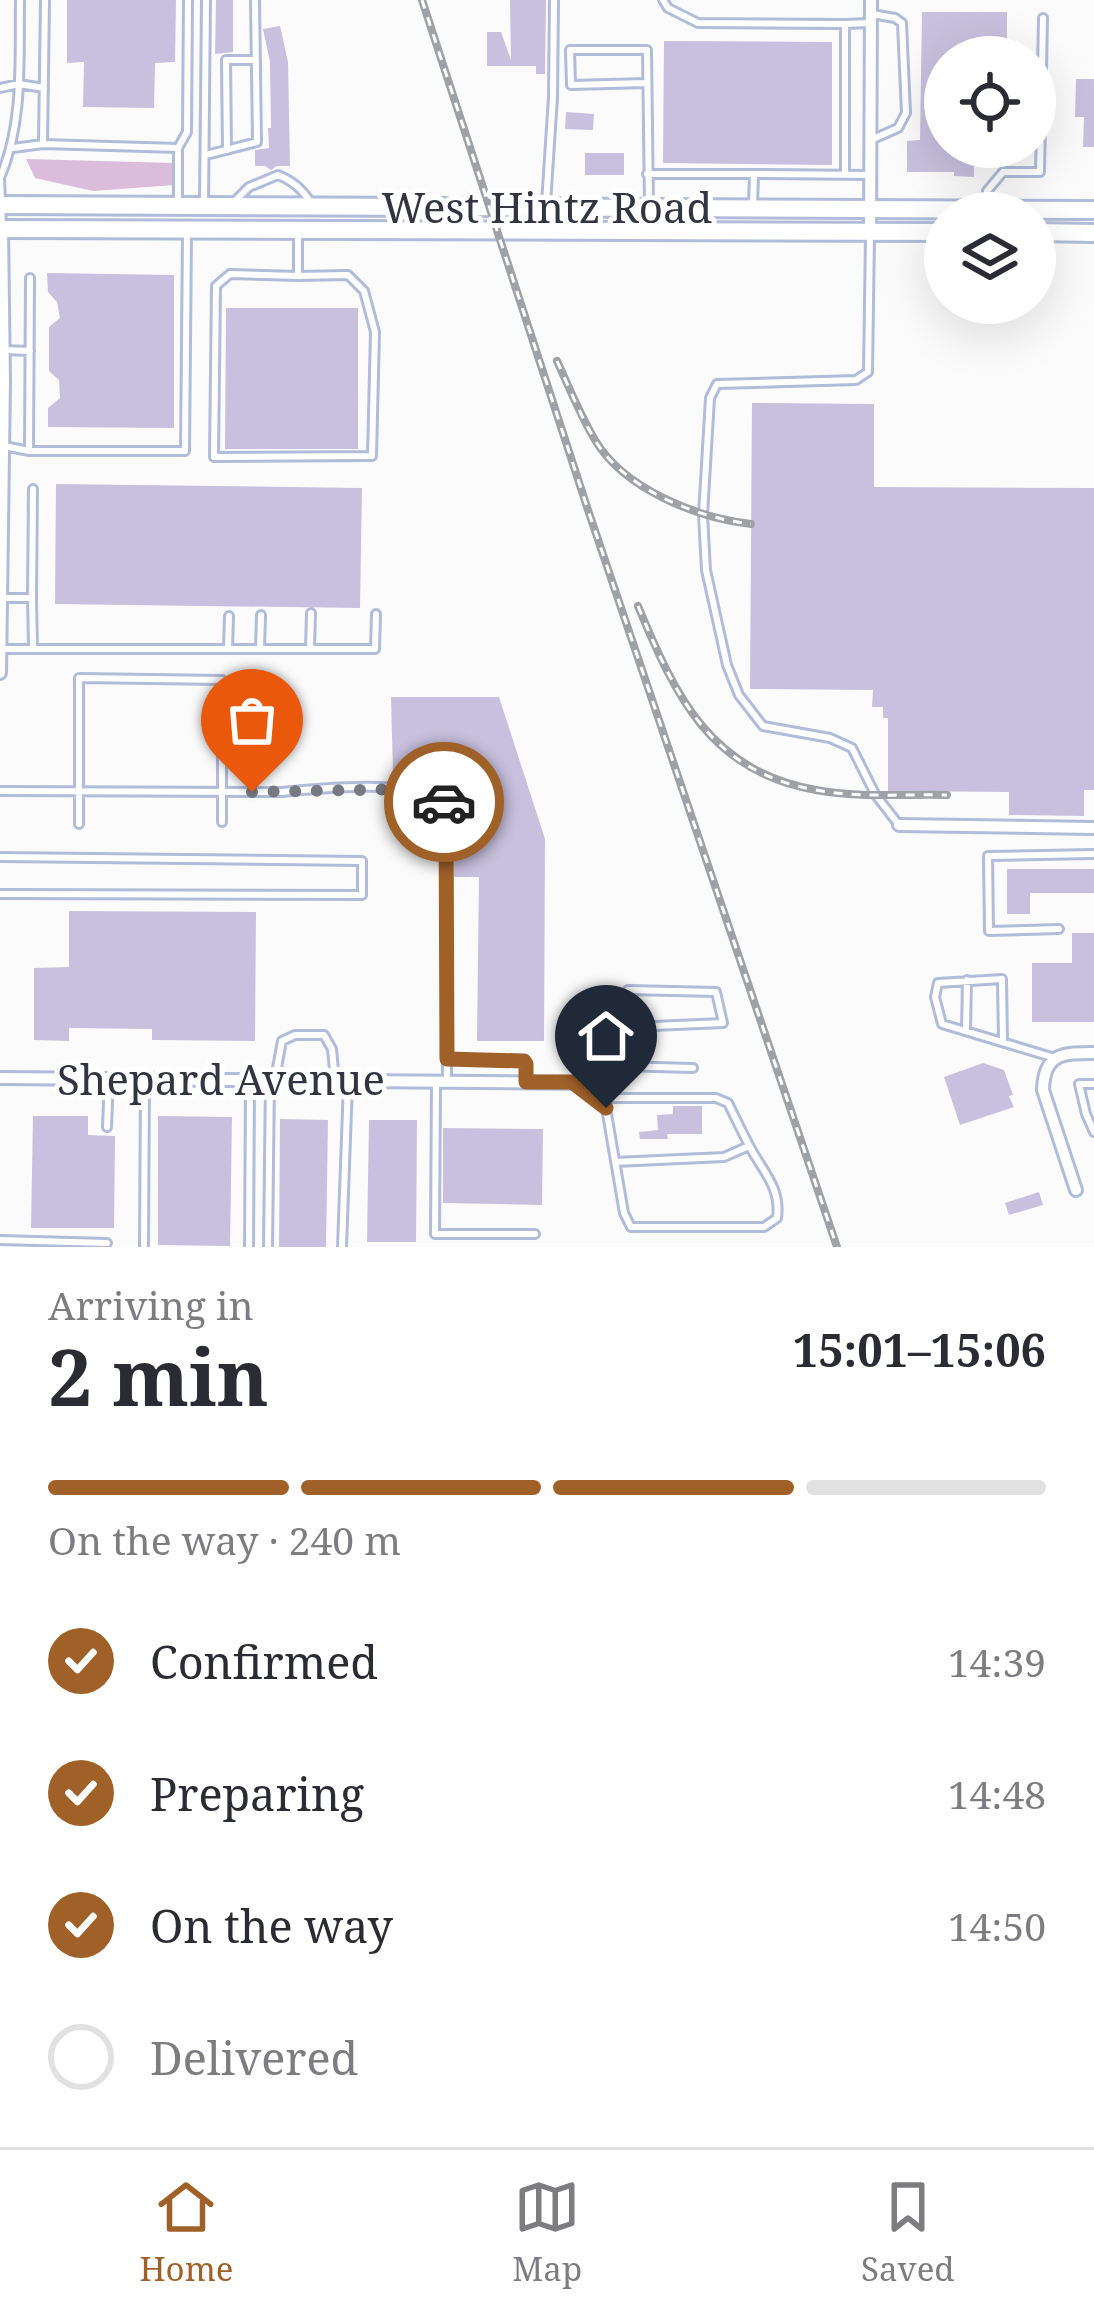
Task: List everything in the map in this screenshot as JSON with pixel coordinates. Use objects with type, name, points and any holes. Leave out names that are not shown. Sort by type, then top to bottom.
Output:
[{"type":"main road","name":"West Hintz Road","points":[[1,205],[924,209]]},
{"type":"main road","name":"West Hintz Road","points":[[1056,210],[1094,210]]},
{"type":"main road","name":"West Hintz Road","points":[[1,229],[924,232]]},
{"type":"main road","points":[[1056,232],[1094,233]]},
{"type":"street","points":[[870,231],[871,12]]},
{"type":"street","points":[[0,673],[1,229]]},
{"type":"street","points":[[899,825],[1094,828]]},
{"type":"street","points":[[1076,1190],[1043,1090],[1046,1068],[1055,1058],[1094,1053]]},
{"type":"street","name":"Shepard Avenue","points":[[0,1078],[579,1083]]},
{"type":"lane","points":[[1,229],[0,177],[13,148],[19,84],[20,0]]},
{"type":"lane","points":[[43,144],[45,0]]},
{"type":"lane","points":[[178,206],[178,148],[187,132],[188,0]]},
{"type":"lane","points":[[204,206],[206,0]]},
{"type":"lane","points":[[205,155],[257,142],[255,0]]},
{"type":"lane","points":[[546,208],[554,97],[554,0]]},
{"type":"lane","points":[[663,0],[668,8],[698,23],[845,24],[871,12],[896,18],[902,23],[906,113],[898,128],[870,140]]},
{"type":"lane","points":[[987,192],[1004,172],[1040,172],[1043,18]]},
{"type":"lane","points":[[845,24],[845,175]]},
{"type":"lane","points":[[647,83],[571,85],[570,50],[646,50],[647,83],[647,174],[650,208]]},
{"type":"lane","points":[[227,150],[226,60],[256,60]]},
{"type":"lane","points":[[0,88],[19,84],[44,88]]},
{"type":"lane","points":[[13,148],[43,144],[178,148]]},
{"type":"lane","points":[[647,174],[870,175]]},
{"type":"lane","points":[[753,210],[754,174]]},
{"type":"lane","points":[[230,206],[249,187],[278,175],[304,192],[313,206]]},
{"type":"lane","points":[[3,446],[29,451],[185,451],[187,229]]},
{"type":"lane","points":[[298,230],[298,276]]},
{"type":"lane","points":[[870,231],[868,372],[856,380],[718,385],[710,398],[703,515],[706,571],[727,664],[739,695],[763,726],[830,738],[851,748],[875,794],[899,825]]},
{"type":"lane","points":[[230,274],[298,276],[349,275],[364,291],[375,332],[372,456],[214,457],[216,286],[230,274]]},
{"type":"lane","points":[[29,451],[30,278]]},
{"type":"lane","points":[[2,356],[30,351]]},
{"type":"lane","points":[[33,489],[33,649]]},
{"type":"lane","points":[[1,598],[32,598]]},
{"type":"lane","points":[[310,649],[311,614]]},
{"type":"lane","points":[[0,649],[375,649],[376,614]]},
{"type":"lane","points":[[260,649],[261,615]]},
{"type":"lane","points":[[228,649],[229,616]]},
{"type":"lane","points":[[79,824],[79,678],[222,680],[222,822]]},
{"type":"lane","points":[[0,791],[411,789],[442,798],[446,810],[447,1059],[435,1234],[535,1234]]},
{"type":"lane","points":[[1059,929],[989,931],[988,856],[1094,854]]},
{"type":"lane","points":[[0,857],[362,861],[362,895],[0,894]]},
{"type":"lane","points":[[1003,1042],[1002,979],[938,983],[942,1024],[1055,1058]]},
{"type":"lane","points":[[966,1031],[967,980]]},
{"type":"lane","points":[[616,1066],[630,1040],[630,1028],[723,1023],[716,992],[628,990]]},
{"type":"lane","points":[[268,1247],[270,1080],[282,1041],[313,1034],[324,1035],[342,1081],[342,1247]]},
{"type":"lane","points":[[447,1059],[524,1061],[526,1082]]},
{"type":"lane","points":[[595,1099],[716,1098],[728,1102],[774,1183],[777,1218],[764,1227],[631,1227],[624,1214],[606,1108],[595,1099],[579,1083],[616,1066],[693,1068]]},
{"type":"lane","points":[[107,1126],[109,1079]]},
{"type":"lane","points":[[144,1247],[145,1079]]},
{"type":"lane","points":[[249,1247],[250,1080]]},
{"type":"lane","points":[[1094,1084],[1079,1084],[1094,1132]]},
{"type":"lane","points":[[615,1162],[724,1157],[749,1146]]},
{"type":"lane","points":[[0,1240],[107,1243]]},
{"type":"shaded area","points":[[26,159],[174,163],[175,185],[93,191],[35,178]]},
{"type":"building","points":[[67,0],[176,0],[175,62],[155,63],[154,108],[83,107],[84,62],[67,63]]},
{"type":"building","points":[[216,0],[233,0],[233,52],[215,54]]},
{"type":"building","points":[[510,0],[546,0],[545,74],[536,74],[536,66],[487,66],[487,32],[501,32],[511,60]]},
{"type":"building","points":[[922,12],[1007,12],[1007,36],[924,36],[924,168],[974,168],[974,177],[907,172],[907,141],[920,140]]},
{"type":"building","points":[[280,26],[288,62],[290,166],[271,170],[255,166],[255,150],[269,148],[271,128],[270,62],[263,29]]},
{"type":"building","points":[[664,41],[832,42],[832,165],[663,163]]},
{"type":"building","points":[[1076,79],[1094,79],[1094,147],[1083,147],[1084,117],[1075,117]]},
{"type":"building","points":[[566,112],[594,114],[593,130],[565,129]]},
{"type":"building","points":[[585,153],[624,153],[624,175],[585,175]]},
{"type":"building","points":[[47,273],[174,275],[174,428],[48,427],[48,408],[60,398],[59,380],[49,371],[49,327],[60,318],[57,302],[48,292]]},
{"type":"building","points":[[226,308],[358,308],[358,449],[225,449]]},
{"type":"building","points":[[752,403],[874,404],[874,487],[1094,488],[1094,790],[1084,790],[1084,816],[1009,815],[1009,792],[888,791],[888,718],[883,718],[883,707],[872,707],[873,690],[750,689]]},
{"type":"building","points":[[56,484],[362,488],[360,608],[55,604]]},
{"type":"building","points":[[391,697],[499,697],[545,839],[544,1041],[477,1041],[479,877],[454,877],[453,774],[393,774]]},
{"type":"building","points":[[1007,869],[1094,869],[1094,893],[1030,893],[1030,914],[1007,914]]},
{"type":"building","points":[[69,911],[256,912],[255,1041],[152,1040],[152,1029],[69,1028],[69,1041],[34,1040],[34,968],[69,967]]},
{"type":"building","points":[[1072,933],[1094,933],[1094,1022],[1032,1022],[1032,963],[1072,963]]},
{"type":"building","points":[[983,1063],[1004,1070],[1014,1107],[960,1125],[944,1077]]},
{"type":"building","points":[[673,1106],[702,1106],[702,1134],[640,1139],[639,1132],[658,1130],[657,1115],[673,1114]]},
{"type":"building","points":[[33,1116],[88,1116],[88,1135],[115,1136],[114,1228],[31,1228]]},
{"type":"building","points":[[158,1116],[232,1117],[230,1246],[158,1245]]},
{"type":"building","points":[[280,1119],[328,1120],[326,1247],[279,1247]]},
{"type":"building","points":[[369,1120],[417,1120],[416,1242],[367,1242]]},
{"type":"building","points":[[443,1128],[543,1129],[542,1205],[443,1203]]},
{"type":"building","points":[[1039,1192],[1043,1205],[1009,1215],[1005,1203]]},
{"type":"railway","points":[[422,0],[837,1247]]},
{"type":"railway","points":[[557,361],[595,440],[624,473],[686,508],[751,524]]},
{"type":"railway","points":[[638,606],[667,670],[701,725],[749,766],[779,781],[816,790],[947,795]]},
{"type":"way so far","points":[[252,792],[411,789],[431,793],[444,802]]},
{"type":"route","points":[[444,802],[447,1059],[524,1061],[526,1082],[572,1082],[606,1108]]}]
